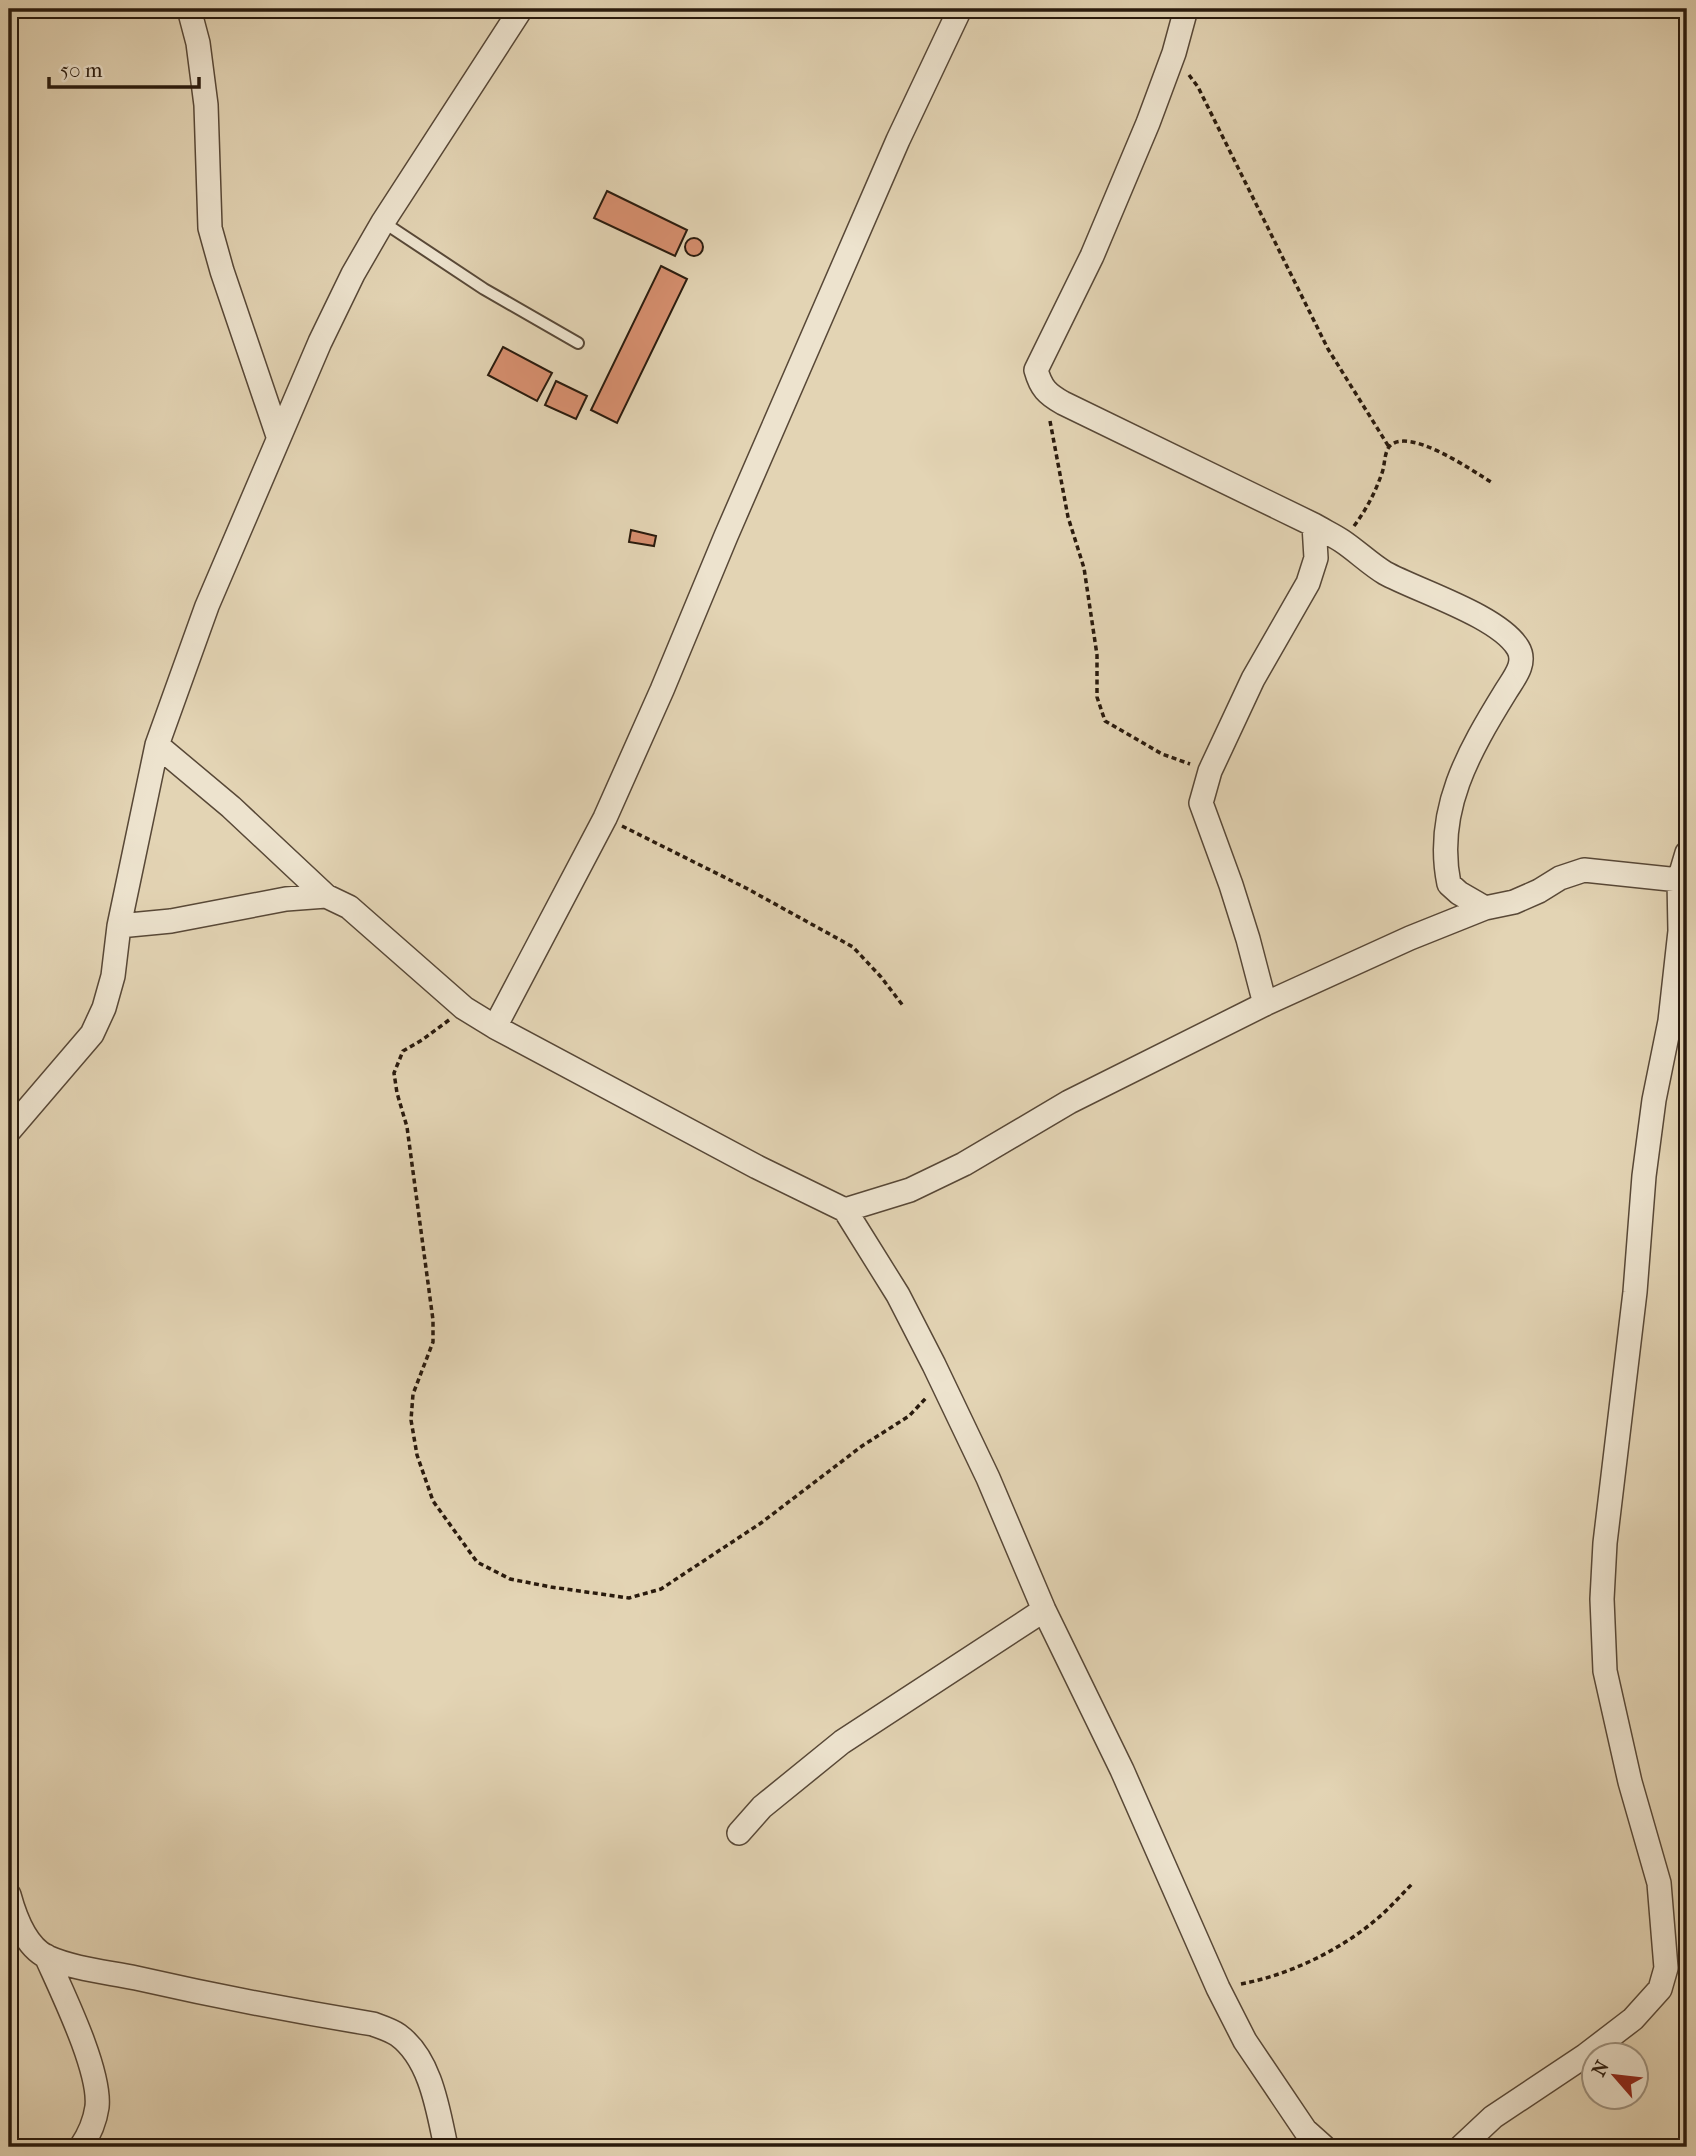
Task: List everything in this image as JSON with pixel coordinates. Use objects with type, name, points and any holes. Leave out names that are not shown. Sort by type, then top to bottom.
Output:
[{"type":"street","points":[[188,9],[198,43],[206,105],[210,228],[278,436]]},
{"type":"street","points":[[9,1131],[92,1034],[104,1007],[113,976],[119,926],[158,745],[207,606],[320,342],[353,274],[383,222],[521,9]]},
{"type":"street","points":[[495,1027],[605,818],[836,288],[882,176],[941,44],[960,9]]},
{"type":"street","points":[[1186,9],[1174,53],[1148,123],[1092,256],[1036,370],[1040,385],[1048,394],[1314,525],[1384,572],[1439,597],[1506,634],[1520,649],[1521,667],[1469,758],[1447,817],[1445,854],[1449,884],[1485,908]]},
{"type":"street","points":[[1265,1004],[1235,896],[1201,803],[1210,771],[1253,679],[1308,583],[1316,558],[1314,525]]},
{"type":"street","points":[[158,745],[231,807],[326,896],[349,906],[464,1008],[757,1167],[845,1210],[898,1295],[942,1382],[988,1478],[1044,1610],[1122,1770],[1218,1988],[1245,2041],[1305,2130],[1324,2147]]},
{"type":"street","points":[[1461,2147],[1493,2117],[1633,2020],[1660,1989],[1666,1968],[1659,1883],[1630,1782],[1605,1671],[1602,1599],[1605,1543],[1635,1292],[1644,1176],[1654,1100],[1670,1021],[1680,931],[1679,880],[1687,853]]},
{"type":"street","points":[[845,1210],[910,1190],[964,1164],[1069,1102],[1265,1004],[1410,938],[1485,908],[1514,902],[1560,878],[1584,870],[1679,880]]},
{"type":"street","points":[[119,926],[171,922],[251,905],[326,896]]},
{"type":"street","points":[[739,1833],[762,1807],[842,1742],[1044,1610]]},
{"type":"street","points":[[9,1895],[22,1931],[31,1944],[46,1956],[204,1994],[373,2024],[396,2033],[411,2046],[422,2065],[436,2100],[446,2147]]},
{"type":"street","points":[[46,1956],[96,2080],[97,2106],[90,2134],[81,2147]]},
{"type":"lane","points":[[383,222],[484,289],[578,343]]},
{"type":"path","points":[[1174,53],[1198,87],[1328,349],[1389,447]]},
{"type":"path","points":[[1048,394],[1057,466],[1068,517],[1084,568],[1097,655],[1097,697],[1105,721],[1162,754],[1210,771]]},
{"type":"path","points":[[1341,541],[1366,510],[1383,470],[1389,447],[1396,442],[1406,440],[1424,445],[1491,482]]},
{"type":"path","points":[[605,818],[746,888],[853,947],[904,1007]]},
{"type":"path","points":[[464,1008],[403,1051],[394,1073],[409,1139],[433,1320],[433,1342],[413,1394],[411,1420],[417,1455],[433,1501],[477,1562],[509,1579],[629,1598],[660,1589],[761,1523],[862,1446],[909,1416],[942,1382]]},
{"type":"path","points":[[1218,1988],[1254,1982],[1290,1970],[1340,1944],[1378,1918],[1413,1883]]},
{"type":"building","points":[[607,191],[687,230],[675,256],[594,218]]},
{"type":"building","points":[[694,238],[700,241],[703,247],[700,253],[694,256],[688,253],[685,247],[688,241]]},
{"type":"building","points":[[661,266],[687,279],[617,423],[591,410]]},
{"type":"building","points":[[503,347],[552,373],[537,401],[488,375]]},
{"type":"building","points":[[556,381],[587,396],[576,419],[545,405]]},
{"type":"building","points":[[631,530],[656,536],[654,546],[629,542]]}]
